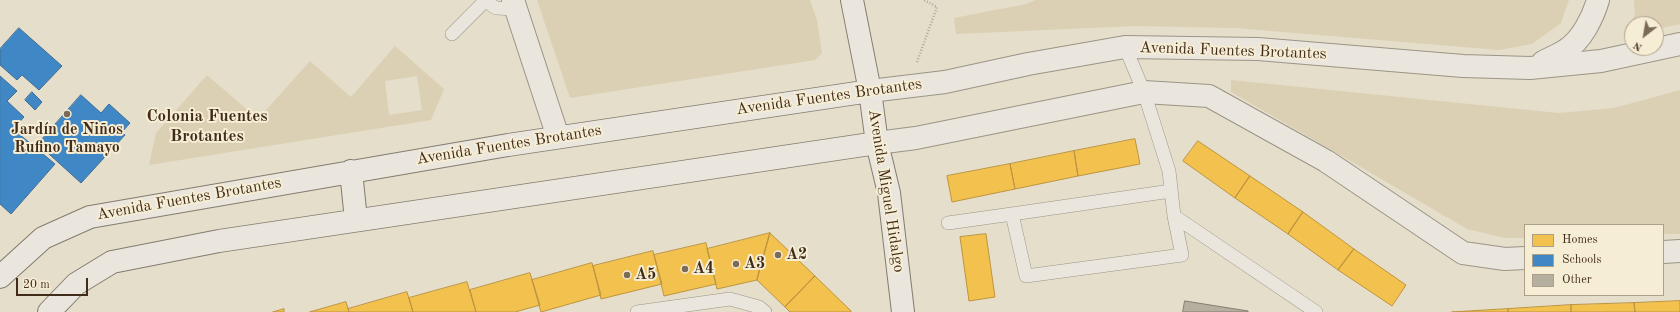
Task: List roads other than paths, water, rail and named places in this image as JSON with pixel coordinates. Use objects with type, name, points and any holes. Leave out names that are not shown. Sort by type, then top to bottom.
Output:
[{"type":"street","name":"Avenida Miguel Hidalgo","points":[[852,0],[870,91],[877,142],[889,193],[903,312]]},
{"type":"street","points":[[1530,68],[1567,50],[1583,33],[1595,12],[1598,0]]},
{"type":"street","points":[[515,5],[558,137]]},
{"type":"street","name":"Avenida Fuentes Brotantes","points":[[0,277],[43,238],[90,217],[351,171],[558,137],[870,91],[945,82],[1028,64],[1125,47],[1258,49],[1463,66],[1530,68],[1601,61],[1680,44]]},
{"type":"street","points":[[49,312],[76,284],[112,262],[219,241],[877,142],[916,138],[1144,92],[1209,96],[1326,161],[1462,253],[1505,259],[1524,258]]},
{"type":"street","points":[[351,171],[356,220]]},
{"type":"street","points":[[1664,252],[1680,252]]},
{"type":"lane","points":[[452,34],[484,0],[496,8],[515,5]]},
{"type":"lane","points":[[1012,214],[1026,276],[1182,255],[1174,216],[1169,170],[1144,92],[1125,47]]},
{"type":"lane","points":[[948,223],[1171,191]]},
{"type":"lane","points":[[1174,216],[1316,312]]},
{"type":"lane","points":[[637,312],[730,298],[759,307],[765,312]]},
{"type":"place","name":"Jardín de Niños Rufino Tamayo","points":[[67,114]]},
{"type":"place","name":"A2","points":[[778,255]]},
{"type":"place","name":"A3","points":[[736,264]]},
{"type":"place","name":"A4","points":[[685,269]]},
{"type":"place","name":"A5","points":[[627,275]]},
{"type":"district","name":"Colonia Fuentes Brotantes","points":[[207,127]]}]
